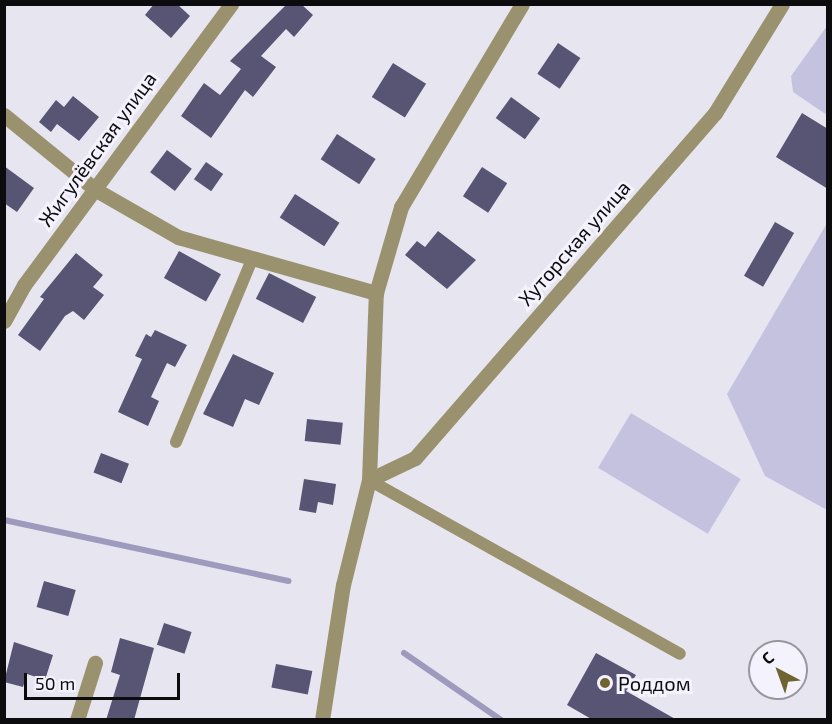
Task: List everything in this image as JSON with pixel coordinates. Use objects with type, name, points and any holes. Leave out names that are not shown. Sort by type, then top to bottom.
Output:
[{"type":"street","name":"Жигулёвская улица","points":[[4,321],[24,285],[96,190],[176,75],[231,4]]},
{"type":"street","points":[[322,720],[343,585],[369,480],[376,294],[401,207],[522,4]]},
{"type":"street","name":"Хуторская улица","points":[[369,480],[416,458],[715,113],[782,4]]},
{"type":"street","points":[[4,115],[96,190],[178,237],[376,294]]},
{"type":"street","points":[[77,720],[95,663]]},
{"type":"lane","points":[[176,442],[252,259]]},
{"type":"lane","points":[[369,480],[680,654]]},
{"type":"shaded area","points":[[827,26],[827,115],[793,92],[791,76]]},
{"type":"shaded area","points":[[827,223],[827,510],[765,476],[727,394]]},
{"type":"shaded area","points":[[631,413],[741,479],[708,534],[598,468]]},
{"type":"building","points":[[154,4],[177,4],[190,16],[171,38],[145,15]]},
{"type":"building","points":[[287,4],[301,4],[313,15],[294,37],[286,29],[261,56],[276,67],[253,97],[245,90],[211,138],[181,116],[204,83],[220,95],[241,69],[230,61]]},
{"type":"building","points":[[558,43],[580,58],[560,89],[537,74]]},
{"type":"building","points":[[393,63],[426,84],[405,118],[372,97]]},
{"type":"building","points":[[73,96],[99,117],[79,141],[57,124],[51,132],[39,122],[56,100],[64,107]]},
{"type":"building","points":[[511,97],[540,118],[525,139],[496,118]]},
{"type":"building","points":[[802,113],[828,129],[828,189],[776,157]]},
{"type":"building","points":[[337,134],[376,159],[359,184],[321,159]]},
{"type":"building","points":[[167,150],[192,169],[175,191],[150,172]]},
{"type":"building","points":[[206,162],[223,174],[211,191],[194,179]]},
{"type":"building","points":[[4,166],[34,188],[17,212],[4,203]]},
{"type":"building","points":[[482,167],[507,183],[488,213],[463,196]]},
{"type":"building","points":[[295,194],[339,223],[324,246],[280,217]]},
{"type":"building","points":[[775,222],[794,233],[763,287],[744,276]]},
{"type":"building","points":[[438,231],[476,260],[447,289],[405,255],[417,241],[425,247]]},
{"type":"building","points":[[179,251],[221,274],[206,301],[164,278]]},
{"type":"building","points":[[76,253],[103,275],[93,287],[104,295],[84,320],[73,311],[65,316],[40,351],[18,335],[44,299],[40,297]]},
{"type":"building","points":[[269,273],[316,297],[303,323],[256,299]]},
{"type":"building","points":[[155,330],[187,345],[175,367],[167,363],[151,397],[159,401],[148,426],[118,412],[142,359],[135,356],[146,334],[151,337]]},
{"type":"building","points":[[233,354],[274,373],[259,405],[245,399],[233,427],[203,414]]},
{"type":"building","points":[[307,419],[343,423],[341,445],[305,441]]},
{"type":"building","points":[[101,453],[129,464],[121,483],[93,473]]},
{"type":"building","points":[[304,479],[336,484],[333,505],[318,502],[316,513],[299,510]]},
{"type":"building","points":[[44,581],[76,590],[68,616],[37,607]]},
{"type":"building","points":[[164,623],[192,632],[184,654],[157,645]]},
{"type":"building","points":[[120,638],[154,648],[134,720],[106,720],[120,675],[111,672]]},
{"type":"building","points":[[14,642],[53,655],[45,680],[27,674],[23,687],[4,682]]},
{"type":"building","name":"Роддом","points":[[596,653],[636,675],[626,691],[677,720],[593,720],[567,705]]},
{"type":"building","points":[[276,664],[312,671],[308,695],[271,688]]},
{"type":"waterway","points":[[4,520],[289,581]]},
{"type":"waterway","points":[[404,653],[501,720]]},
{"type":"place","name":"Роддом","points":[[605,683]]}]
